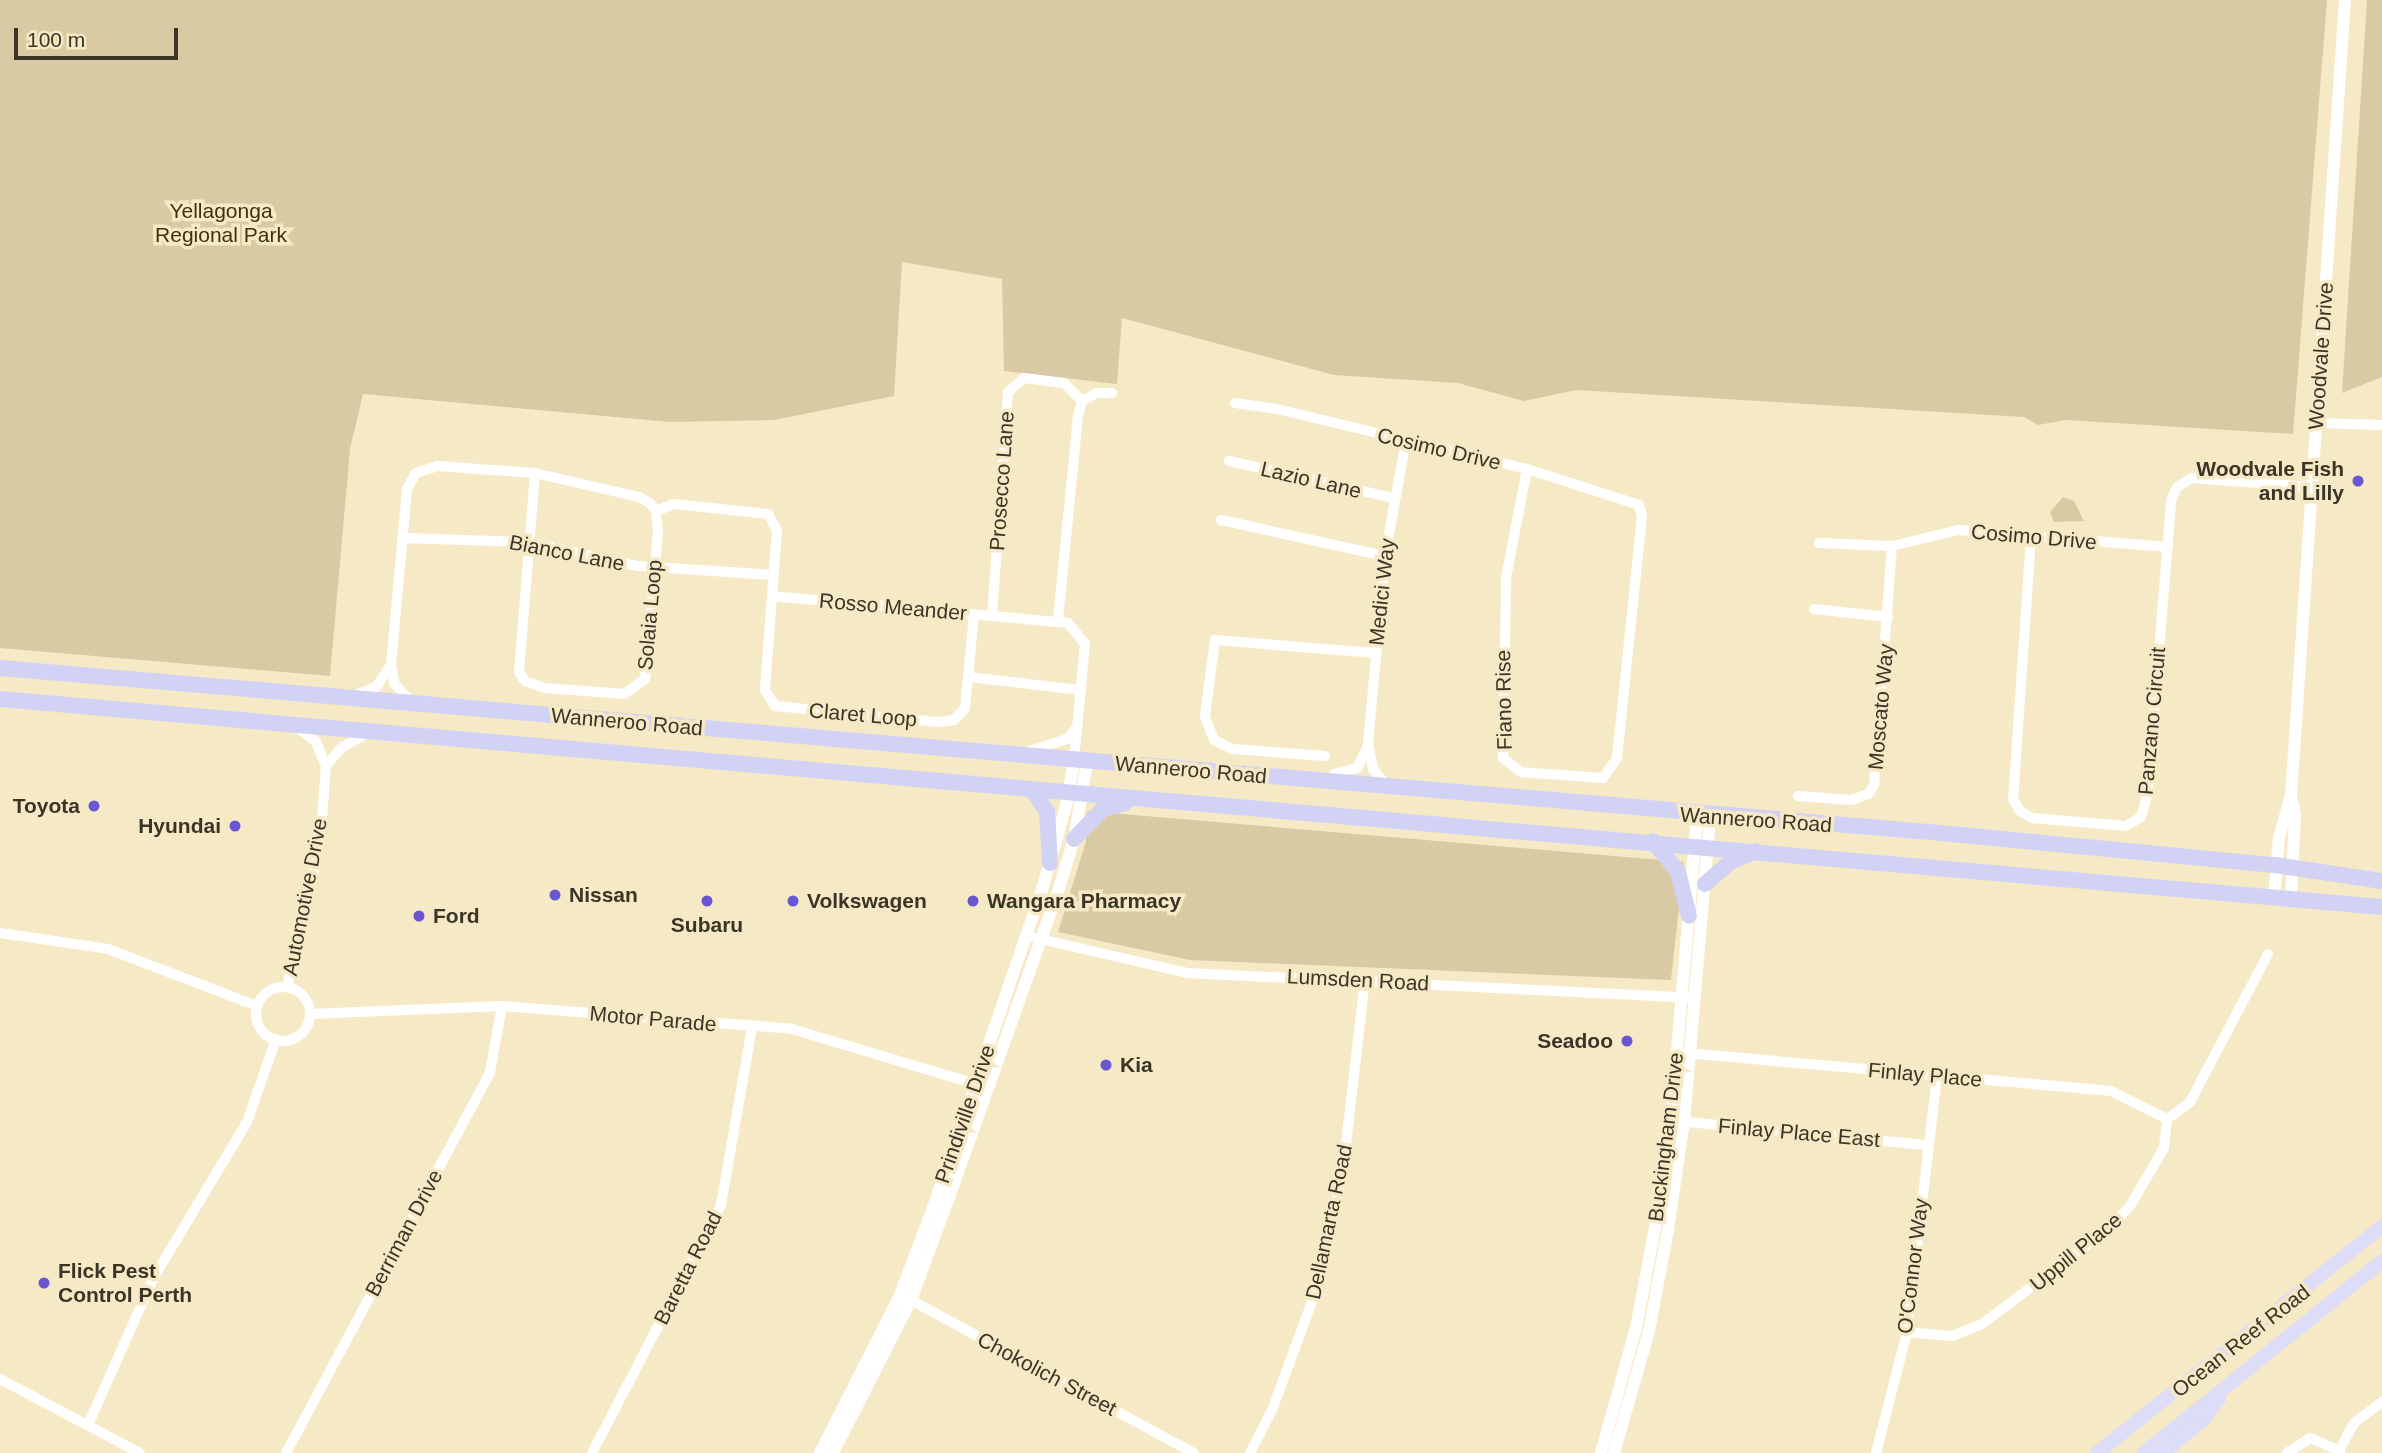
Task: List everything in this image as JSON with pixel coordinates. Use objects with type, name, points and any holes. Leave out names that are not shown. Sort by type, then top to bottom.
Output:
[{"type":"highway","name":"Wanneroo Road","points":[[0,668],[2292,867],[2382,881]]},
{"type":"highway","name":"Wanneroo Road","points":[[0,699],[1034,792],[1701,845],[2382,907]]},
{"type":"highway","points":[[1034,792],[1047,812],[1050,863]]},
{"type":"highway","points":[[1073,839],[1104,809],[1142,800]]},
{"type":"highway","points":[[1654,841],[1678,872],[1689,916]]},
{"type":"highway","points":[[1705,884],[1730,862],[1758,850]]},
{"type":"main road","name":"Ocean Reef Road","points":[[2097,1453],[2382,1226]]},
{"type":"main road","name":"Ocean Reef Road","points":[[2144,1453],[2382,1261]]},
{"type":"main road","points":[[2163,1453],[2206,1418],[2231,1384]]},
{"type":"street","name":"Woodvale Drive","points":[[2282,898],[2292,867],[2291,796],[2345,0]]},
{"type":"street","name":"Prosecco Lane","points":[[992,616],[1008,392],[1018,379],[1037,379],[1064,383],[1082,401]]},
{"type":"street","points":[[1081,762],[1078,726],[1085,645],[1075,629],[1058,620],[1082,401],[1097,393],[1112,393]]},
{"type":"street","name":"Cosimo Drive","points":[[1235,403],[1277,409],[1527,469],[1639,505]]},
{"type":"street","points":[[2317,423],[2382,425]]},
{"type":"street","name":"Medici Way","points":[[1388,787],[1373,769],[1368,744],[1385,556],[1393,498],[1406,441]]},
{"type":"street","name":"Lazio Lane","points":[[1229,461],[1393,498]]},
{"type":"street","points":[[412,703],[394,683],[391,665],[407,489],[422,468],[438,466],[535,473],[639,496],[656,511],[673,504],[768,513],[777,530],[772,596]]},
{"type":"street","name":"Fiano Rise","points":[[1527,469],[1509,547],[1504,621],[1502,750],[1509,766],[1521,772],[1598,779],[1616,764],[1642,516],[1639,505]]},
{"type":"street","name":"Solaia Loop","points":[[535,473],[519,672],[525,681],[545,688],[624,694],[640,686],[645,679],[655,565],[656,511]]},
{"type":"street","name":"Panzano Circuit","points":[[2031,537],[2013,799],[2020,811],[2032,818],[2116,825],[2135,822],[2145,809],[2171,501],[2184,481],[2203,478],[2312,487]]},
{"type":"street","points":[[1221,520],[1385,556]]},
{"type":"street","name":"Cosimo Drive","points":[[1819,543],[1892,546],[1958,530],[2168,547]]},
{"type":"street","name":"Bianco Lane","points":[[402,538],[528,542],[638,566],[655,565],[774,575]]},
{"type":"street","name":"Moscato Way","points":[[1798,796],[1852,800],[1872,789],[1889,617],[1892,546]]},
{"type":"street","name":"Rosso Meander","points":[[772,596],[1058,620]]},
{"type":"street","name":"Claret Loop","points":[[772,596],[765,690],[775,706],[948,722],[965,708],[974,614]]},
{"type":"street","points":[[1814,610],[1889,617]]},
{"type":"street","points":[[1325,757],[1232,749],[1214,740],[1205,716],[1214,640],[1376,653]]},
{"type":"street","points":[[350,697],[376,687],[391,665]]},
{"type":"street","points":[[968,677],[1081,690]]},
{"type":"street","points":[[1008,757],[1067,739],[1078,726]]},
{"type":"street","points":[[297,727],[316,741],[326,766],[341,748],[366,733]]},
{"type":"street","name":"Medici Way","points":[[1311,780],[1323,774],[1349,774],[1357,768],[1368,744]]},
{"type":"street","name":"Prindiville Drive","points":[[833,1453],[905,1298],[981,1086],[1040,940],[1073,839],[1081,762]]},
{"type":"street","name":"Automotive Drive","points":[[287,987],[320,845],[326,766]]},
{"type":"street","name":"Prindiville Drive","points":[[981,1086],[1050,863],[1076,795]]},
{"type":"street","name":"Woodvale Drive","points":[[2282,898],[2275,866],[2283,814],[2291,796]]},
{"type":"street","name":"Buckingham Drive","points":[[1614,1453],[1649,1331],[1678,1121],[1688,997],[1689,916],[1704,816]]},
{"type":"street","name":"Buckingham Drive","points":[[1688,997],[1705,884],[1701,845]]},
{"type":"street","points":[[0,933],[108,949],[257,1006]]},
{"type":"street","name":"Lumsden Road","points":[[1027,936],[1187,973],[1688,997]]},
{"type":"street","points":[[2167,1119],[2190,1102],[2269,954]]},
{"type":"street","name":"Dellamarta Road","points":[[1250,1453],[1272,1410],[1322,1275],[1343,1170],[1365,980]]},
{"type":"street","points":[[287,987],[303,996],[310,1014],[308,1023],[295,1038],[276,1040],[259,1027],[257,1006],[268,991],[287,987]]},
{"type":"street","name":"Motor Parade","points":[[310,1014],[502,1006],[752,1028],[792,1029],[981,1086]]},
{"type":"street","name":"Berriman Drive","points":[[286,1453],[490,1072],[502,1006]]},
{"type":"street","name":"Baretta Road","points":[[592,1453],[720,1205],[752,1028]]},
{"type":"street","points":[[88,1425],[154,1277],[247,1122],[276,1040]]},
{"type":"street","name":"Finlay Place","points":[[1684,1053],[2111,1091],[2167,1119]]},
{"type":"street","name":"O'Connor Way","points":[[1876,1453],[1907,1332],[1937,1076]]},
{"type":"street","name":"Uppill Place","points":[[1907,1332],[1952,1336],[1967,1332],[2088,1247],[2130,1206],[2164,1148],[2167,1119]]},
{"type":"street","name":"Buckingham Drive","points":[[1601,1453],[1636,1328],[1678,1121]]},
{"type":"street","name":"Finlay Place East","points":[[1678,1121],[1928,1145]]},
{"type":"street","name":"Prindiville Drive","points":[[820,1453],[905,1298]]},
{"type":"street","name":"Chokolich Street","points":[[905,1298],[1195,1453]]},
{"type":"street","points":[[0,1378],[140,1453]]},
{"type":"street","points":[[2287,1453],[2310,1438],[2339,1452],[2354,1423],[2382,1402]]},
{"type":"street","points":[[2112,1453],[2123,1431]]},
{"type":"green space","name":"Yellagonga Regional Park","points":[[0,0],[2327,0],[2293,434],[2066,420],[2038,425],[2024,417],[1576,390],[1524,401],[1458,383],[1334,375],[1122,318],[1117,384],[1004,371],[1002,279],[902,262],[894,396],[774,420],[670,422],[363,394],[350,449],[330,676],[0,648]]},
{"type":"green space","points":[[2367,0],[2382,0],[2382,377],[2342,393]]},
{"type":"green space","points":[[2063,497],[2074,501],[2084,521],[2054,522],[2050,512]]},
{"type":"green space","points":[[1087,811],[1684,862],[1671,980],[1190,960],[1058,932],[1086,841]]},
{"type":"place","name":"Woodvale Fish and Lilly","points":[[2358,481]]},
{"type":"place","name":"Toyota","points":[[94,806]]},
{"type":"place","name":"Hyundai","points":[[235,826]]},
{"type":"place","name":"Nissan","points":[[555,895]]},
{"type":"place","name":"Subaru","points":[[707,901]]},
{"type":"place","name":"Volkswagen","points":[[793,901]]},
{"type":"place","name":"Wangara Pharmacy","points":[[973,901]]},
{"type":"place","name":"Ford","points":[[419,916]]},
{"type":"place","name":"Seadoo","points":[[1627,1041]]},
{"type":"place","name":"Kia","points":[[1106,1065]]},
{"type":"place","name":"Flick Pest Control Perth","points":[[44,1283]]}]
